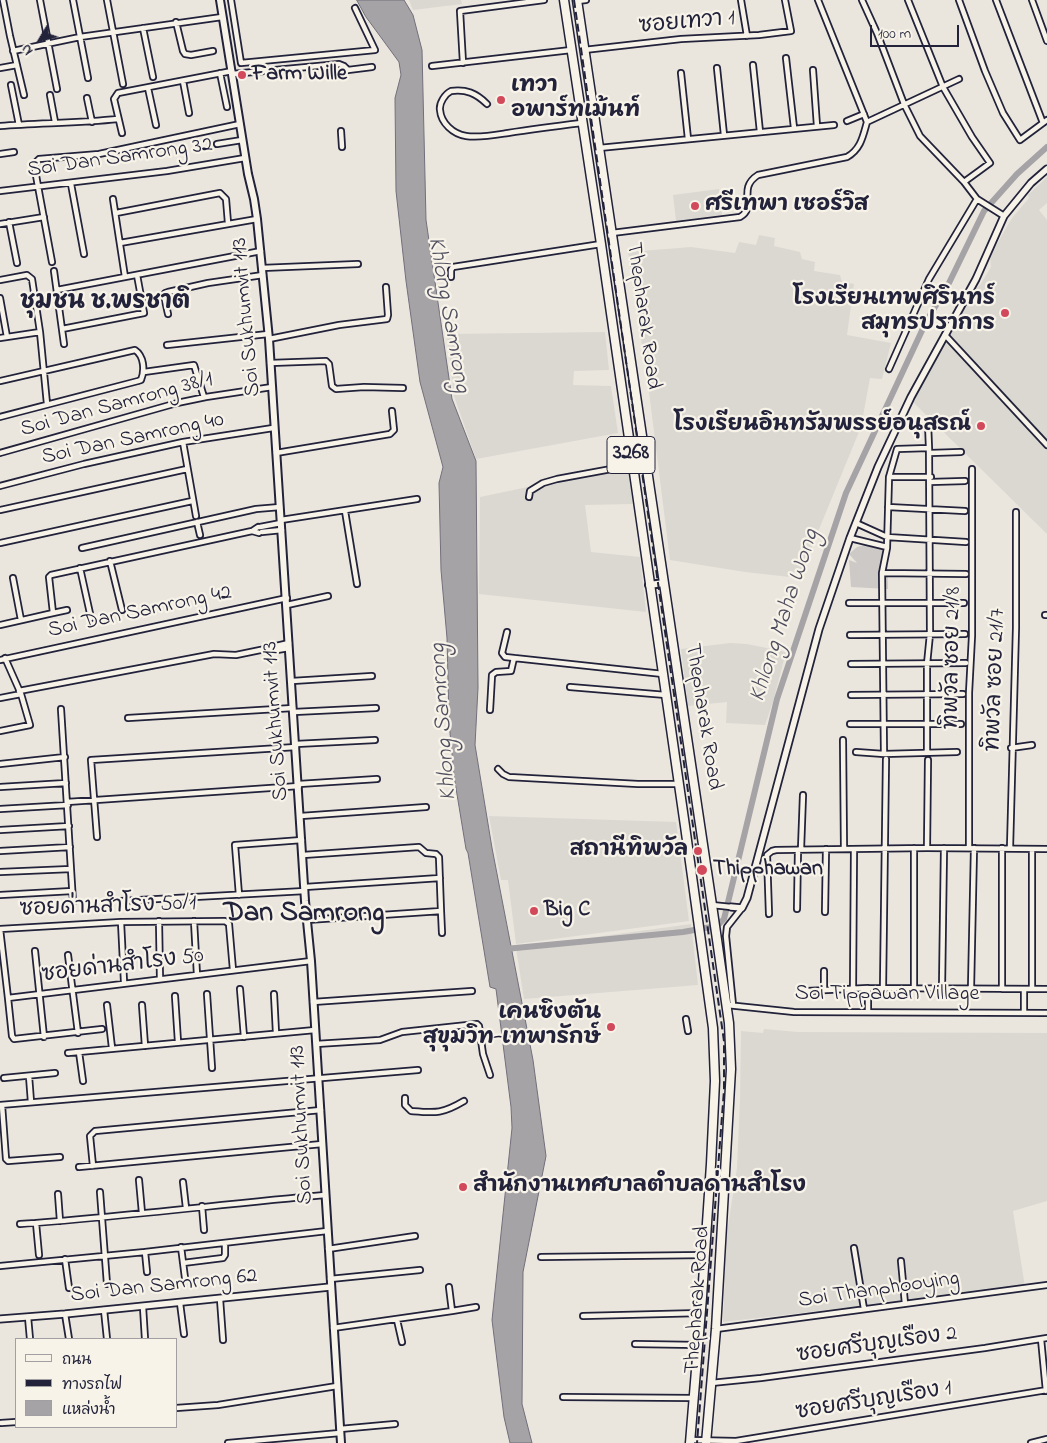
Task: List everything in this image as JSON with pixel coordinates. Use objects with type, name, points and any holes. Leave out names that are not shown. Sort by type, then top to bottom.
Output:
[{"type":"main road","name":"Soi Sukhumvit 113","points":[[220,0],[261,251],[287,601],[341,1443]]},
{"type":"main road","name":"Thepharak Road","points":[[564,0],[601,244],[713,1028],[715,1064],[713,1130],[690,1442]]},
{"type":"main road","name":"Thepharak Road","points":[[577,1],[717,941],[730,1005],[732,1069],[716,1329],[706,1442]]},
{"type":"main road","points":[[649,585],[664,583]]},
{"type":"street","points":[[3,0],[24,94]]},
{"type":"street","points":[[40,0],[56,89]]},
{"type":"street","points":[[73,0],[88,78]]},
{"type":"street","points":[[107,0],[122,84]]},
{"type":"street","points":[[231,0],[241,63],[375,50],[355,8]]},
{"type":"street","points":[[464,63],[460,11],[544,0]]},
{"type":"street","points":[[577,1],[586,0]]},
{"type":"street","points":[[741,0],[747,36]]},
{"type":"street","name":"ซอยเทวา 1","points":[[584,50],[681,39],[747,36],[792,30],[785,0]]},
{"type":"street","points":[[612,233],[740,217],[747,211],[747,186],[758,175],[847,157],[853,154],[860,145],[867,122],[818,0]]},
{"type":"street","points":[[862,0],[877,33],[904,104],[920,136],[978,199],[1004,216]]},
{"type":"street","points":[[908,0],[943,87],[972,137],[990,163],[964,182]]},
{"type":"street","points":[[959,0],[985,71],[1003,113],[1020,140],[1045,121],[996,0]]},
{"type":"street","points":[[1032,0],[1047,41]]},
{"type":"street","points":[[13,51],[48,42],[176,22],[222,17]]},
{"type":"street","points":[[176,22],[185,54],[191,55],[213,51]]},
{"type":"street","points":[[143,28],[153,77]]},
{"type":"street","points":[[432,66],[571,50]]},
{"type":"street","points":[[786,58],[794,128]]},
{"type":"street","points":[[122,133],[114,99],[115,96],[125,92],[220,73],[339,64],[348,70],[372,67]]},
{"type":"street","points":[[0,68],[17,65]]},
{"type":"street","points":[[752,65],[760,132]]},
{"type":"street","points":[[717,68],[724,135]]},
{"type":"street","points":[[813,70],[817,126]]},
{"type":"street","points":[[220,73],[227,107]]},
{"type":"street","points":[[681,73],[688,139]]},
{"type":"street","points":[[867,122],[960,80]]},
{"type":"street","points":[[184,81],[189,113]]},
{"type":"street","points":[[11,85],[19,125]]},
{"type":"street","points":[[148,88],[156,125]]},
{"type":"street","points":[[487,104],[475,94],[466,90],[451,91],[443,98],[440,112],[444,122],[453,131],[466,136],[483,136],[582,123]]},
{"type":"street","points":[[50,95],[55,122]]},
{"type":"street","points":[[87,98],[92,122]]},
{"type":"street","points":[[847,121],[864,114]]},
{"type":"street","points":[[0,126],[118,119]]},
{"type":"street","points":[[52,262],[35,170],[35,163],[39,159],[99,154],[240,124]]},
{"type":"street","points":[[599,148],[834,125]]},
{"type":"street","points":[[341,131],[342,148]]},
{"type":"street","points":[[218,144],[242,140]]},
{"type":"street","points":[[0,154],[14,152]]},
{"type":"street","name":"Soi Dan Samrong 32","points":[[0,192],[167,171],[245,158]]},
{"type":"street","points":[[730,1005],[727,927],[742,908],[749,892],[809,663],[850,538],[878,467],[902,415],[976,279],[1004,216],[1031,182],[1047,169]]},
{"type":"street","points":[[71,184],[84,254]]},
{"type":"street","points":[[116,212],[220,193],[226,199],[228,223]]},
{"type":"street","points":[[113,199],[125,276]]},
{"type":"street","points":[[888,369],[929,279],[978,199]]},
{"type":"street","name":"Soi Dan Samrong 32","points":[[0,224],[44,217]]},
{"type":"street","points":[[120,243],[257,219]]},
{"type":"street","points":[[9,222],[17,263]]},
{"type":"street","points":[[451,277],[453,267],[601,244]]},
{"type":"street","points":[[57,290],[261,251]]},
{"type":"street","points":[[168,314],[164,296],[168,292],[262,272],[358,264]]},
{"type":"street","points":[[54,271],[64,344]]},
{"type":"street","points":[[62,328],[144,314],[137,275]]},
{"type":"street","points":[[0,280],[27,276],[32,279],[40,332],[47,404]]},
{"type":"street","points":[[167,346],[268,336],[387,319],[386,287]]},
{"type":"street","points":[[0,298],[7,337]]},
{"type":"street","points":[[0,338],[40,332]]},
{"type":"street","points":[[945,335],[1047,445]]},
{"type":"street","points":[[0,381],[135,350],[140,354],[144,372],[141,380],[138,381],[0,417]]},
{"type":"street","points":[[270,363],[326,360],[329,364],[332,386],[336,389],[364,387],[403,388]]},
{"type":"street","points":[[144,372],[194,366],[204,397]]},
{"type":"street","name":"Soi Dan Samrong 38/1","points":[[0,454],[177,403],[272,387]]},
{"type":"street","points":[[276,453],[390,434],[394,430],[392,411]]},
{"type":"street","points":[[927,753],[927,664],[930,634],[930,450],[928,423]]},
{"type":"street","name":"Soi Dan Samrong 40","points":[[0,486],[84,464],[183,442],[274,428]]},
{"type":"street","points":[[183,442],[196,516]]},
{"type":"street","points":[[884,754],[882,573],[887,547],[889,477],[897,449],[961,452]]},
{"type":"street","points":[[529,497],[530,491],[543,483],[633,465]]},
{"type":"street","points":[[0,510],[187,469]]},
{"type":"street","name":"ทิพวัล ซอย 21/8","points":[[971,988],[969,693],[972,636],[972,469]]},
{"type":"street","points":[[889,477],[965,481]]},
{"type":"street","points":[[53,613],[48,577],[80,568],[252,530],[260,530],[345,511],[418,499]]},
{"type":"street","points":[[0,544],[192,501]]},
{"type":"street","points":[[82,548],[256,509],[280,507]]},
{"type":"street","points":[[888,507],[965,511]]},
{"type":"street","points":[[345,511],[357,584]]},
{"type":"street","name":"ทิพวัล ซอย 21/7","points":[[1010,848],[1016,628],[1016,512]]},
{"type":"street","points":[[197,522],[200,535]]},
{"type":"street","points":[[856,523],[887,537],[966,542]]},
{"type":"street","points":[[850,538],[887,547]]},
{"type":"street","points":[[110,562],[122,610]]},
{"type":"street","points":[[80,568],[90,618]]},
{"type":"street","points":[[882,573],[966,574]]},
{"type":"street","points":[[13,578],[21,620]]},
{"type":"street","name":"Soi Dan Samrong 42","points":[[3,659],[287,601],[328,596]]},
{"type":"street","points":[[849,603],[964,603]]},
{"type":"street","points":[[0,625],[67,610]]},
{"type":"street","points":[[508,632],[502,653],[505,657],[663,674]]},
{"type":"street","points":[[850,635],[965,634]]},
{"type":"street","points":[[0,698],[20,692],[214,654],[236,655],[289,646]]},
{"type":"street","points":[[490,710],[492,675],[496,672],[511,671],[514,658]]},
{"type":"street","points":[[0,731],[30,725],[20,692],[3,659]]},
{"type":"street","points":[[851,664],[966,663]]},
{"type":"street","points":[[292,681],[372,676]]},
{"type":"street","points":[[570,687],[666,695]]},
{"type":"street","points":[[851,695],[963,694]]},
{"type":"street","points":[[128,718],[376,708]]},
{"type":"street","points":[[61,709],[73,902]]},
{"type":"street","points":[[850,724],[961,724]]},
{"type":"street","points":[[96,837],[91,760],[375,740]]},
{"type":"street","points":[[843,740],[844,849]]},
{"type":"street","points":[[1012,748],[1032,745]]},
{"type":"street","points":[[856,752],[884,754],[957,752]]},
{"type":"street","points":[[0,764],[65,757]]},
{"type":"street","points":[[883,988],[886,759]]},
{"type":"street","points":[[926,848],[928,760]]},
{"type":"street","points":[[498,769],[510,777],[638,784],[679,784]]},
{"type":"street","points":[[0,809],[94,800],[129,799],[377,779]]},
{"type":"street","points":[[0,787],[66,783]]},
{"type":"street","points":[[797,909],[803,794]]},
{"type":"street","points":[[301,816],[426,807]]},
{"type":"street","points":[[0,830],[69,826]]},
{"type":"street","points":[[239,894],[235,845],[302,840]]},
{"type":"street","points":[[0,851],[70,847]]},
{"type":"street","points":[[303,854],[419,847],[426,853],[438,856],[442,933]]},
{"type":"street","points":[[769,914],[768,855],[776,850],[885,848],[1047,849]]},
{"type":"street","points":[[914,848],[914,988]]},
{"type":"street","points":[[942,988],[944,848]]},
{"type":"street","points":[[1002,848],[1002,989]]},
{"type":"street","points":[[825,912],[826,849]]},
{"type":"street","points":[[853,989],[854,849]]},
{"type":"street","points":[[1032,849],[1032,989]]},
{"type":"street","points":[[0,872],[71,869]]},
{"type":"street","points":[[121,901],[239,894],[440,878]]},
{"type":"street","points":[[0,895],[72,891]]},
{"type":"street","points":[[713,907],[742,908]]},
{"type":"street","points":[[307,920],[441,911]]},
{"type":"street","points":[[159,921],[160,979]]},
{"type":"street","points":[[194,921],[197,975]]},
{"type":"street","points":[[121,922],[124,982]]},
{"type":"street","name":"ซอยด่านสำโรง 50/1","points":[[0,929],[121,922],[228,922],[233,970]]},
{"type":"street","points":[[0,929],[12,1036],[14,1039],[102,1029]]},
{"type":"street","points":[[35,951],[44,1037]]},
{"type":"street","points":[[68,955],[78,1033]]},
{"type":"street","name":"ซอยด่านสำโรง 50","points":[[8,998],[124,982],[311,961]]},
{"type":"street","points":[[824,971],[824,990]]},
{"type":"street","points":[[868,988],[868,1011]]},
{"type":"street","points":[[808,991],[868,988],[1047,989]]},
{"type":"street","points":[[240,989],[244,1037]]},
{"type":"street","points":[[1024,989],[1024,1012]]},
{"type":"street","points":[[313,1002],[472,991]]},
{"type":"street","points":[[208,994],[212,1068]]},
{"type":"street","points":[[274,994],[276,1033]]},
{"type":"street","points":[[175,996],[178,1042]]},
{"type":"street","points":[[107,1005],[112,1048]]},
{"type":"street","points":[[142,1005],[145,1046]]},
{"type":"street","name":"Soi Tippawan Village","points":[[730,1005],[794,1012],[1047,1012]]},
{"type":"street","points":[[686,1019],[688,1031]]},
{"type":"street","points":[[316,1044],[380,1040],[402,1032],[477,1024],[479,1026],[483,1054],[490,1075]]},
{"type":"street","points":[[68,1053],[315,1030]]},
{"type":"street","points":[[79,1052],[83,1081]]},
{"type":"street","points":[[60,1157],[7,1160],[1,1105],[418,1070]]},
{"type":"street","points":[[4,1078],[55,1074]]},
{"type":"street","points":[[29,1076],[31,1102]]},
{"type":"street","points":[[405,1098],[405,1105],[411,1111],[435,1113],[448,1110],[464,1100]]},
{"type":"street","points":[[93,1166],[90,1136],[95,1131],[321,1110]]},
{"type":"street","points":[[79,1167],[322,1144]]},
{"type":"street","points":[[139,1180],[142,1213]]},
{"type":"street","points":[[183,1182],[186,1208]]},
{"type":"street","points":[[100,1192],[107,1284]]},
{"type":"street","points":[[58,1194],[60,1221]]},
{"type":"street","points":[[20,1224],[102,1218],[202,1206],[325,1195]]},
{"type":"street","points":[[202,1206],[204,1230]]},
{"type":"street","points":[[36,1223],[39,1255]]},
{"type":"street","points":[[0,1266],[145,1252],[327,1231]]},
{"type":"street","points":[[328,1248],[415,1236]]},
{"type":"street","points":[[183,1263],[223,1258],[225,1255],[225,1243]]},
{"type":"street","points":[[180,1247],[185,1278]]},
{"type":"street","points":[[854,1248],[864,1309]]},
{"type":"street","points":[[145,1252],[147,1272]]},
{"type":"street","points":[[541,1257],[705,1254]]},
{"type":"street","points":[[65,1260],[69,1288]]},
{"type":"street","points":[[901,1261],[905,1304]]},
{"type":"street","points":[[330,1279],[420,1270]]},
{"type":"street","name":"Soi Thanphooying","points":[[716,1329],[1047,1285]]},
{"type":"street","name":"Soi Dan Samrong 62","points":[[0,1319],[330,1287]]},
{"type":"street","points":[[449,1287],[452,1310]]},
{"type":"street","points":[[220,1299],[223,1340]]},
{"type":"street","points":[[180,1303],[184,1334]]},
{"type":"street","points":[[143,1306],[145,1338]]},
{"type":"street","points":[[333,1328],[476,1307]]},
{"type":"street","points":[[104,1310],[107,1338]]},
{"type":"street","points":[[583,1316],[701,1313]]},
{"type":"street","points":[[66,1314],[69,1338]]},
{"type":"street","points":[[28,1317],[30,1338]]},
{"type":"street","points":[[397,1320],[402,1342]]},
{"type":"street","name":"ซอยศรีบุญเรือง 2","points":[[711,1383],[761,1378],[1047,1338]]},
{"type":"street","points":[[1041,1339],[1046,1390]]},
{"type":"street","points":[[635,1344],[698,1345]]},
{"type":"street","points":[[178,1408],[218,1405],[337,1386]]},
{"type":"street","name":"ซอยศรีบุญเรือง 1","points":[[690,1442],[736,1441],[1046,1390]]},
{"type":"street","points":[[563,1398],[693,1398]]},
{"type":"street","points":[[1,1423],[15,1422]]},
{"type":"street","points":[[228,1443],[395,1424]]},
{"type":"street","points":[[1031,1443],[1047,1439]]},
{"type":"shaded area","points":[[409,0],[461,0],[462,4],[413,10]]},
{"type":"shaded area","name":"โรงเรียนเทพศิรินทร์ สมุทรปราการ","points":[[1047,177],[1047,203],[1039,210],[1047,220],[1047,441],[950,336],[974,290],[980,285],[991,267],[990,256],[1012,218],[1029,198],[1028,195]]},
{"type":"shaded area","points":[[719,189],[722,215],[676,221],[673,195]]},
{"type":"shaded area","points":[[759,235],[775,238],[774,246],[800,252],[802,259],[815,262],[814,271],[840,275],[842,282],[854,284],[847,335],[891,343],[882,379],[870,378],[861,427],[799,578],[745,572],[670,560],[649,392],[628,252],[691,247],[735,253],[739,242],[756,245]]},
{"type":"shaded area","points":[[605,332],[609,370],[574,371],[573,385],[611,386],[618,433],[476,459],[454,396],[447,334]]},
{"type":"shaded area","name":"โรงเรียนอินทรัมพรรย์อนุสรณ์","points":[[947,341],[1047,450],[1047,534],[913,402]]},
{"type":"shaded area","points":[[628,466],[633,504],[585,505],[591,552],[640,557],[646,612],[479,594],[480,497]]},
{"type":"shaded area","points":[[869,544],[887,548],[888,589],[851,587],[849,560],[857,563],[849,554],[857,547]]},
{"type":"shaded area","points":[[730,643],[747,644],[786,652],[765,725],[726,723],[727,702],[688,706],[681,649]]},
{"type":"shaded area","points":[[489,816],[676,822],[689,921],[516,944],[508,880],[501,880]]},
{"type":"shaded area","points":[[691,924],[698,985],[524,999],[516,948]]},
{"type":"shaded area","points":[[764,1029],[798,1032],[1047,1033],[1047,1201],[1013,1211],[1025,1287],[723,1322],[726,1239],[737,1168],[741,1031],[763,1033]]},
{"type":"water","points":[[357,0],[404,0],[413,15],[422,50],[426,220],[452,399],[476,461],[478,688],[475,745],[492,848],[533,1060],[546,1156],[523,1272],[522,1404],[532,1443],[510,1443],[504,1417],[492,1320],[512,1128],[511,1107],[496,989],[490,987],[454,776],[449,722],[447,638],[441,570],[439,483],[443,467],[420,382],[396,191],[395,98],[401,75],[399,62],[366,17]]},
{"type":"waterway","name":"Khlong Maha Wong","points":[[505,949],[683,932],[717,926],[724,919],[777,699],[846,493],[926,322],[948,285],[984,211],[1017,174],[1047,147]]},
{"type":"railway","points":[[574,0],[724,1041],[724,1090],[697,1443]]},
{"type":"place","name":"Farm Wille","points":[[242,75]]},
{"type":"place","name":"เทวา อพาร์ทเม้นท์","points":[[501,100]]},
{"type":"place","name":"ศรีเทพา เซอร์วิส","points":[[695,206]]},
{"type":"place","name":"โรงเรียนเทพศิรินทร์ สมุทรปราการ","points":[[1005,313]]},
{"type":"place","name":"โรงเรียนอินทรัมพรรย์อนุสรณ์","points":[[981,426]]},
{"type":"place","name":"สถานีทิพวัล","points":[[698,851]]},
{"type":"place","name":"Thipphawan","points":[[702,870]]},
{"type":"place","name":"Big C","points":[[534,911]]},
{"type":"place","name":"เคนซิงตัน สุขุมวิท-เทพารักษ์","points":[[611,1027]]},
{"type":"place","name":"สำนักงานเทศบาลตำบลด่านสำโรง","points":[[463,1187]]},
{"type":"district","name":"ชุมชน ช.พรชาติ","points":[[105,304]]},
{"type":"district","name":"Dan Samrong","points":[[304,915]]},
{"type":"water label","name":"Khlong Samrong","points":[[447,315]]},
{"type":"water label","name":"Khlong Samrong","points":[[445,722]]}]
